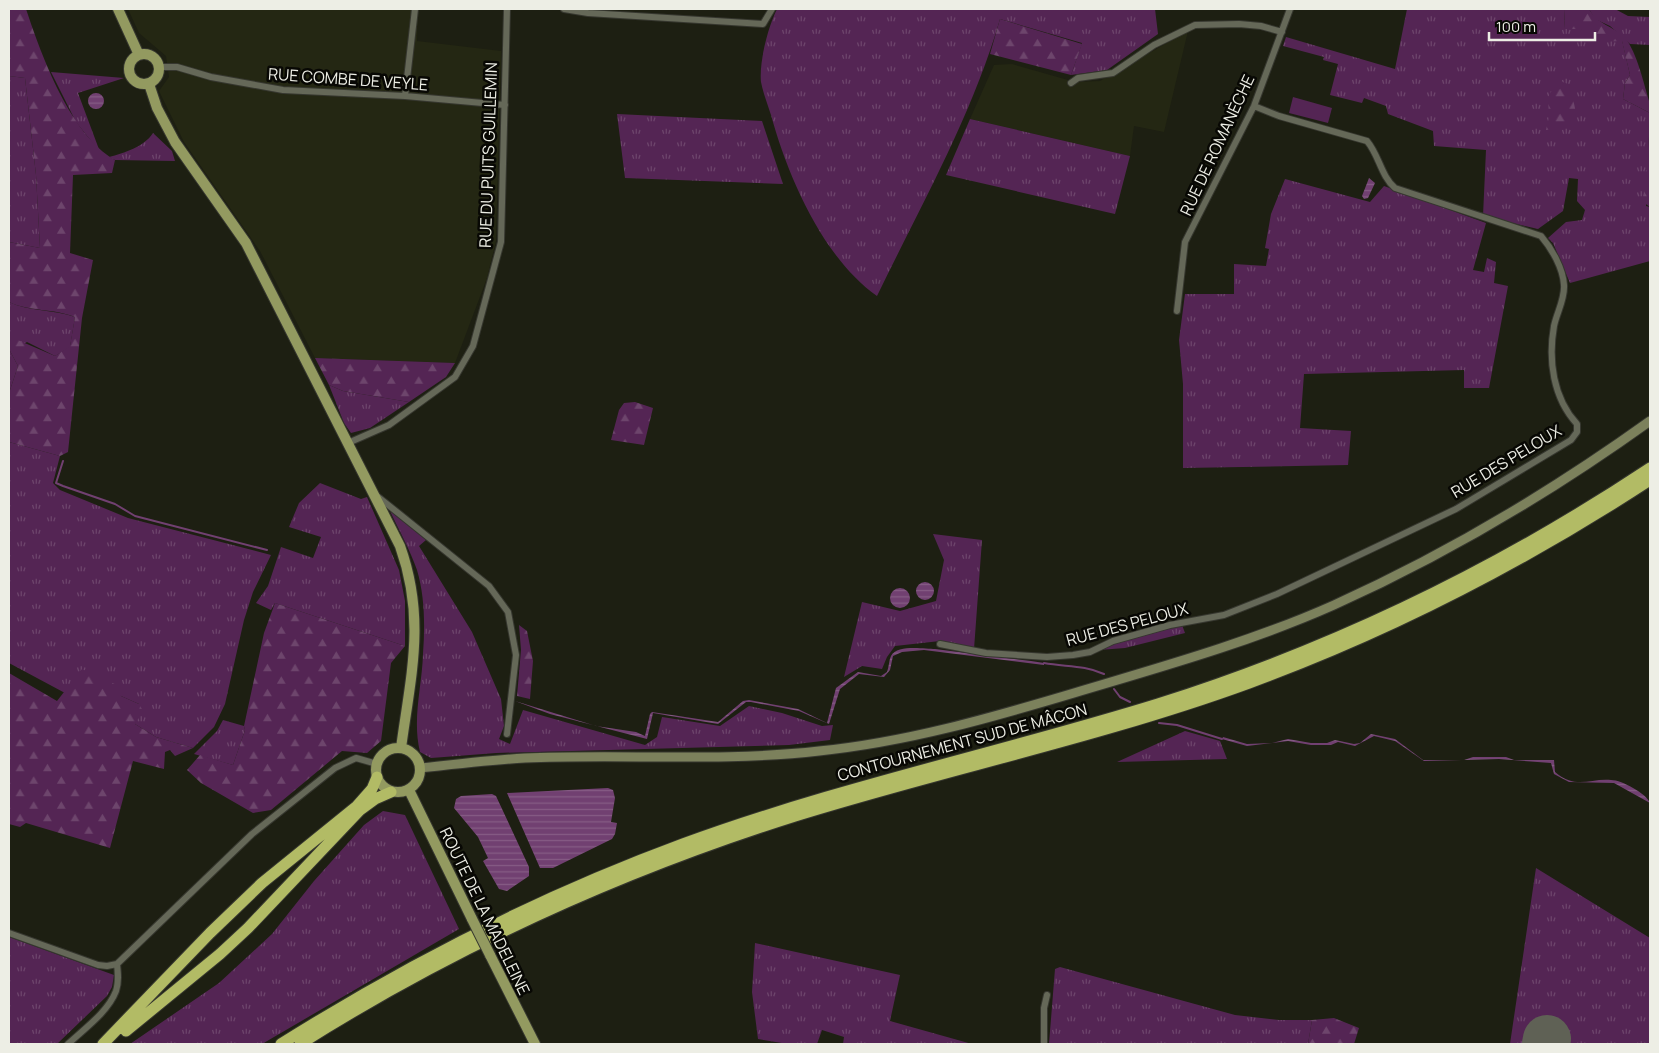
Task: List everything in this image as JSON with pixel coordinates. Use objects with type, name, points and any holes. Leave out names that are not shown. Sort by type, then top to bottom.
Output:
[{"type":"highway","name":"CONTOURNEMENT SUD DE MÂCON","points":[[281,1044],[370,991],[481,931],[557,896],[658,854],[800,805],[1157,704],[1241,675],[1335,638],[1435,593],[1496,561],[1590,506],[1650,468]]},
{"type":"highway","name":"CONTOURNEMENT SUD DE MÂCON","points":[[300,1044],[480,942],[656,865],[798,816],[1168,711],[1254,681],[1340,647],[1405,618],[1502,569],[1592,517],[1650,480]]},
{"type":"highway","points":[[103,1044],[210,933],[262,883],[357,806],[372,789],[377,777]]},
{"type":"highway","points":[[112,1044],[248,928],[360,810],[375,799],[391,792]]},
{"type":"main road","points":[[118,9],[139,55]]},
{"type":"main road","points":[[139,55],[150,55],[155,58],[160,67],[158,77],[149,84],[139,84],[129,72],[131,62],[139,55]]},
{"type":"main road","points":[[149,84],[157,108],[175,142],[246,243],[400,546],[414,600],[415,650],[402,748]]},
{"type":"main road","points":[[421,768],[525,758],[766,756],[821,751],[894,740],[988,719],[1199,654],[1334,604],[1414,566],[1488,526],[1597,459],[1650,421]]},
{"type":"main road","points":[[402,748],[417,757],[421,768],[418,781],[409,790],[391,792],[381,784],[377,777],[377,764],[386,751],[402,748]]},
{"type":"main road","name":"ROUTE DE LA MADELEINE","points":[[409,790],[535,1044]]},
{"type":"street","points":[[405,96],[415,9]]},
{"type":"street","name":"RUE DU PUITS GUILLEMIN","points":[[348,443],[389,425],[455,377],[474,346],[501,242],[507,9]]},
{"type":"street","points":[[564,9],[588,13],[763,24],[772,9]]},
{"type":"street","name":"RUE DE ROMANÈCHE","points":[[1177,311],[1188,236],[1254,106],[1290,9]]},
{"type":"street","points":[[1071,83],[1078,78],[1113,73],[1154,45],[1196,25],[1239,24],[1261,26],[1282,32]]},
{"type":"street","name":"RUE COMBE DE VEYLE","points":[[160,67],[177,67],[211,77],[283,90],[405,96],[505,106]]},
{"type":"street","name":"RUE DES PELOUX","points":[[940,644],[986,653],[1048,657],[1090,652],[1114,641],[1170,624],[1224,614],[1277,594],[1456,509],[1571,440],[1577,432],[1577,424],[1568,414],[1558,393],[1553,375],[1553,337],[1564,284],[1550,246],[1541,236],[1395,188],[1387,182],[1375,151],[1367,141],[1279,116],[1254,106]]},
{"type":"street","points":[[376,496],[489,586],[508,612],[516,655],[507,734]]},
{"type":"street","points":[[9,933],[98,965],[117,964],[252,834],[335,768],[356,758],[377,764]]},
{"type":"street","points":[[68,1044],[105,1008],[116,992],[118,981],[117,964]]},
{"type":"street","points":[[1044,1044],[1047,995]]},
{"type":"shaded area","points":[[128,9],[418,9],[417,41],[501,51],[496,241],[487,278],[455,363],[315,358],[260,251],[184,142],[159,91],[169,77],[166,56],[139,33]]},
{"type":"shaded area","points":[[1188,31],[1164,132],[1134,126],[1130,156],[970,119],[994,65],[1012,64],[1075,82],[1100,81]]},
{"type":"shaded area","points":[[93,93],[99,93],[104,98],[102,107],[93,109],[88,104],[88,98]]},
{"type":"shaded area","points":[[1369,178],[1375,183],[1368,198],[1364,199],[1362,196]]},
{"type":"shaded area","points":[[925,582],[931,585],[934,591],[931,597],[925,600],[919,597],[916,591],[919,585]]},
{"type":"shaded area","points":[[900,588],[907,591],[910,598],[907,605],[900,608],[893,605],[890,598],[893,591]]},
{"type":"shaded area","points":[[905,649],[935,649],[1044,663],[1044,665],[924,650],[902,652],[893,656],[890,670],[884,677],[859,674],[840,689],[829,724],[799,711],[746,702],[718,724],[653,713],[647,739],[597,726],[636,732],[645,736],[652,712],[718,722],[743,701],[749,700],[798,709],[827,723],[836,688],[858,672],[881,676],[887,672],[890,658],[894,652]]},
{"type":"shaded area","points":[[515,701],[593,725],[550,714]]},
{"type":"shaded area","points":[[1371,734],[1395,739],[1423,760],[1462,760],[1424,761],[1395,741],[1374,736],[1355,746],[1338,742],[1331,745],[1311,745],[1288,741],[1272,743],[1288,739],[1311,743],[1327,743],[1335,740],[1354,744],[1360,743]]},
{"type":"shaded area","points":[[1223,737],[1247,744],[1271,743],[1247,746],[1222,739]]},
{"type":"shaded area","points":[[1473,757],[1506,757],[1514,760],[1554,760],[1555,772],[1570,781],[1616,781],[1639,792],[1650,803],[1614,783],[1569,782],[1554,774],[1551,763],[1499,759],[1464,760]]},
{"type":"shaded area","points":[[608,788],[613,790],[615,798],[611,822],[617,823],[612,839],[553,868],[540,868],[507,793]]},
{"type":"shaded area","points":[[492,794],[496,796],[529,867],[529,876],[507,891],[499,889],[483,861],[488,858],[478,837],[454,808],[456,799],[461,796]]},
{"type":"green space","points":[[9,9],[26,9],[49,71],[71,113],[84,132],[99,148],[115,160],[112,173],[73,175],[70,253],[93,260],[82,318],[68,452],[60,456],[9,442],[9,393],[18,366],[10,351],[13,338],[55,356],[70,346],[75,317],[9,302],[9,242],[40,248],[36,175],[25,78],[9,76]]},
{"type":"green space","points":[[777,9],[1155,9],[1158,34],[1107,70],[1071,75],[1082,43],[1000,19],[975,90],[960,125],[877,296],[858,280],[824,238],[798,189],[778,139],[761,82],[761,65],[765,45],[770,25]]},
{"type":"green space","points":[[1407,9],[1564,9],[1565,29],[1581,29],[1622,40],[1630,75],[1625,83],[1623,99],[1650,113],[1646,206],[1650,207],[1650,261],[1570,283],[1553,243],[1548,238],[1566,222],[1582,220],[1585,210],[1577,201],[1578,179],[1569,178],[1563,211],[1538,229],[1483,216],[1486,150],[1434,146],[1433,131],[1388,114],[1386,106],[1364,98],[1362,103],[1330,95],[1338,64],[1323,60],[1324,57],[1283,46],[1286,37],[1395,69]]},
{"type":"green space","points":[[1564,9],[1589,9],[1601,22],[1625,38],[1640,69],[1650,104],[1650,113],[1623,99],[1625,83],[1630,75],[1622,41],[1595,42],[1584,37],[1581,29],[1565,29]]},
{"type":"green space","points":[[1589,9],[1615,9],[1628,16],[1650,17],[1650,45],[1630,44],[1610,26],[1595,19]]},
{"type":"green space","points":[[1000,19],[1082,44],[1071,75],[990,54]]},
{"type":"green space","points":[[51,72],[124,78],[78,93],[100,152],[76,122]]},
{"type":"green space","points":[[9,76],[25,78],[36,175],[40,248],[9,242]]},
{"type":"green space","points":[[1558,80],[1570,85],[1576,113],[1573,126],[1546,130],[1549,117],[1548,97]]},
{"type":"green space","points":[[1293,97],[1332,108],[1328,123],[1289,113]]},
{"type":"green space","points":[[617,114],[762,121],[783,184],[625,178]]},
{"type":"green space","points":[[970,119],[1130,156],[1115,214],[946,175]]},
{"type":"green space","points":[[1650,126],[1650,207],[1643,202]]},
{"type":"green space","points":[[153,133],[172,151],[175,161],[115,160],[109,157],[139,146]]},
{"type":"green space","points":[[1285,179],[1370,202],[1384,186],[1486,223],[1473,270],[1484,272],[1487,258],[1496,262],[1494,283],[1508,286],[1489,388],[1464,388],[1464,370],[1304,374],[1300,428],[1351,431],[1348,465],[1183,468],[1183,384],[1179,340],[1185,294],[1234,294],[1234,264],[1266,266],[1269,249],[1265,248],[1271,214]]},
{"type":"green space","points":[[9,302],[75,317],[70,347],[55,356],[27,342],[10,351],[18,366],[9,393]]},
{"type":"green space","points":[[315,358],[455,363],[446,377],[409,402],[343,391],[329,385]]},
{"type":"green space","points":[[329,385],[343,391],[409,402],[370,428],[351,433],[344,423]]},
{"type":"green space","points":[[635,402],[653,408],[644,445],[611,440],[619,410],[624,403]]},
{"type":"green space","points":[[9,442],[60,456],[53,483],[60,490],[128,518],[271,555],[253,592],[244,620],[225,704],[214,727],[193,748],[156,737],[135,724],[139,704],[121,696],[82,670],[65,693],[9,663]]},
{"type":"green space","points":[[320,483],[361,499],[367,497],[399,570],[405,601],[405,646],[275,603],[271,610],[256,603],[268,586],[281,547],[313,558],[321,537],[289,527],[299,503]]},
{"type":"green space","points":[[390,511],[426,540],[419,546],[472,632],[501,699],[504,726],[499,739],[510,744],[523,710],[645,745],[657,737],[662,717],[720,726],[749,706],[782,713],[822,726],[833,725],[830,740],[789,745],[496,753],[431,758],[420,752],[417,727],[424,633],[422,591],[417,570]]},
{"type":"green space","points":[[933,534],[982,540],[974,649],[940,641],[895,646],[887,657],[882,669],[862,666],[844,677],[862,602],[900,611],[936,601],[944,560]]},
{"type":"green space","points":[[275,603],[405,646],[391,663],[381,741],[367,753],[342,751],[271,810],[253,813],[201,783],[187,770],[200,755],[233,765],[245,730],[244,726],[264,633]]},
{"type":"green space","points":[[519,625],[527,631],[533,661],[530,699],[517,696],[521,650]]},
{"type":"green space","points":[[1182,625],[1185,633],[1125,648],[1099,650],[1114,644]]},
{"type":"green space","points":[[82,669],[119,686],[121,696],[139,704],[143,711],[135,724],[156,737],[193,748],[175,756],[170,750],[165,752],[164,769],[133,761],[110,848],[26,823],[20,827],[9,824],[9,673],[57,701]]},
{"type":"green space","points":[[223,720],[244,726],[245,730],[233,765],[194,754],[217,731]]},
{"type":"green space","points":[[1185,731],[1220,741],[1227,759],[1117,762]]},
{"type":"green space","points":[[383,811],[405,815],[459,929],[262,1044],[130,1044],[219,983],[272,934],[314,881],[364,825]]},
{"type":"green space","points":[[1536,868],[1650,938],[1650,1044],[1549,1044],[1550,1038],[1542,1037],[1541,1044],[1510,1044]]},
{"type":"green space","points":[[9,937],[114,975],[112,987],[107,996],[57,1044],[9,1044]]},
{"type":"green space","points":[[755,943],[900,975],[890,1021],[972,1044],[843,1044],[844,1037],[822,1030],[817,1044],[788,1044],[758,1039],[752,992]]},
{"type":"green space","points":[[1060,967],[1235,1015],[1279,1020],[1312,1020],[1308,1044],[1049,1044],[1055,969]]},
{"type":"green space","points":[[1334,1018],[1359,1028],[1354,1044],[1308,1044],[1312,1020]]},
{"type":"waterway","points":[[63,461],[56,483],[115,504],[135,516],[267,550]]},
{"type":"waterway","points":[[1044,663],[1082,668],[1104,674]]},
{"type":"waterway","points":[[1114,689],[1120,697],[1130,702]]},
{"type":"waterway","points":[[1159,723],[1177,725],[1222,739]]},
{"type":"runway","points":[[1546,1044],[1547,1039]]}]
